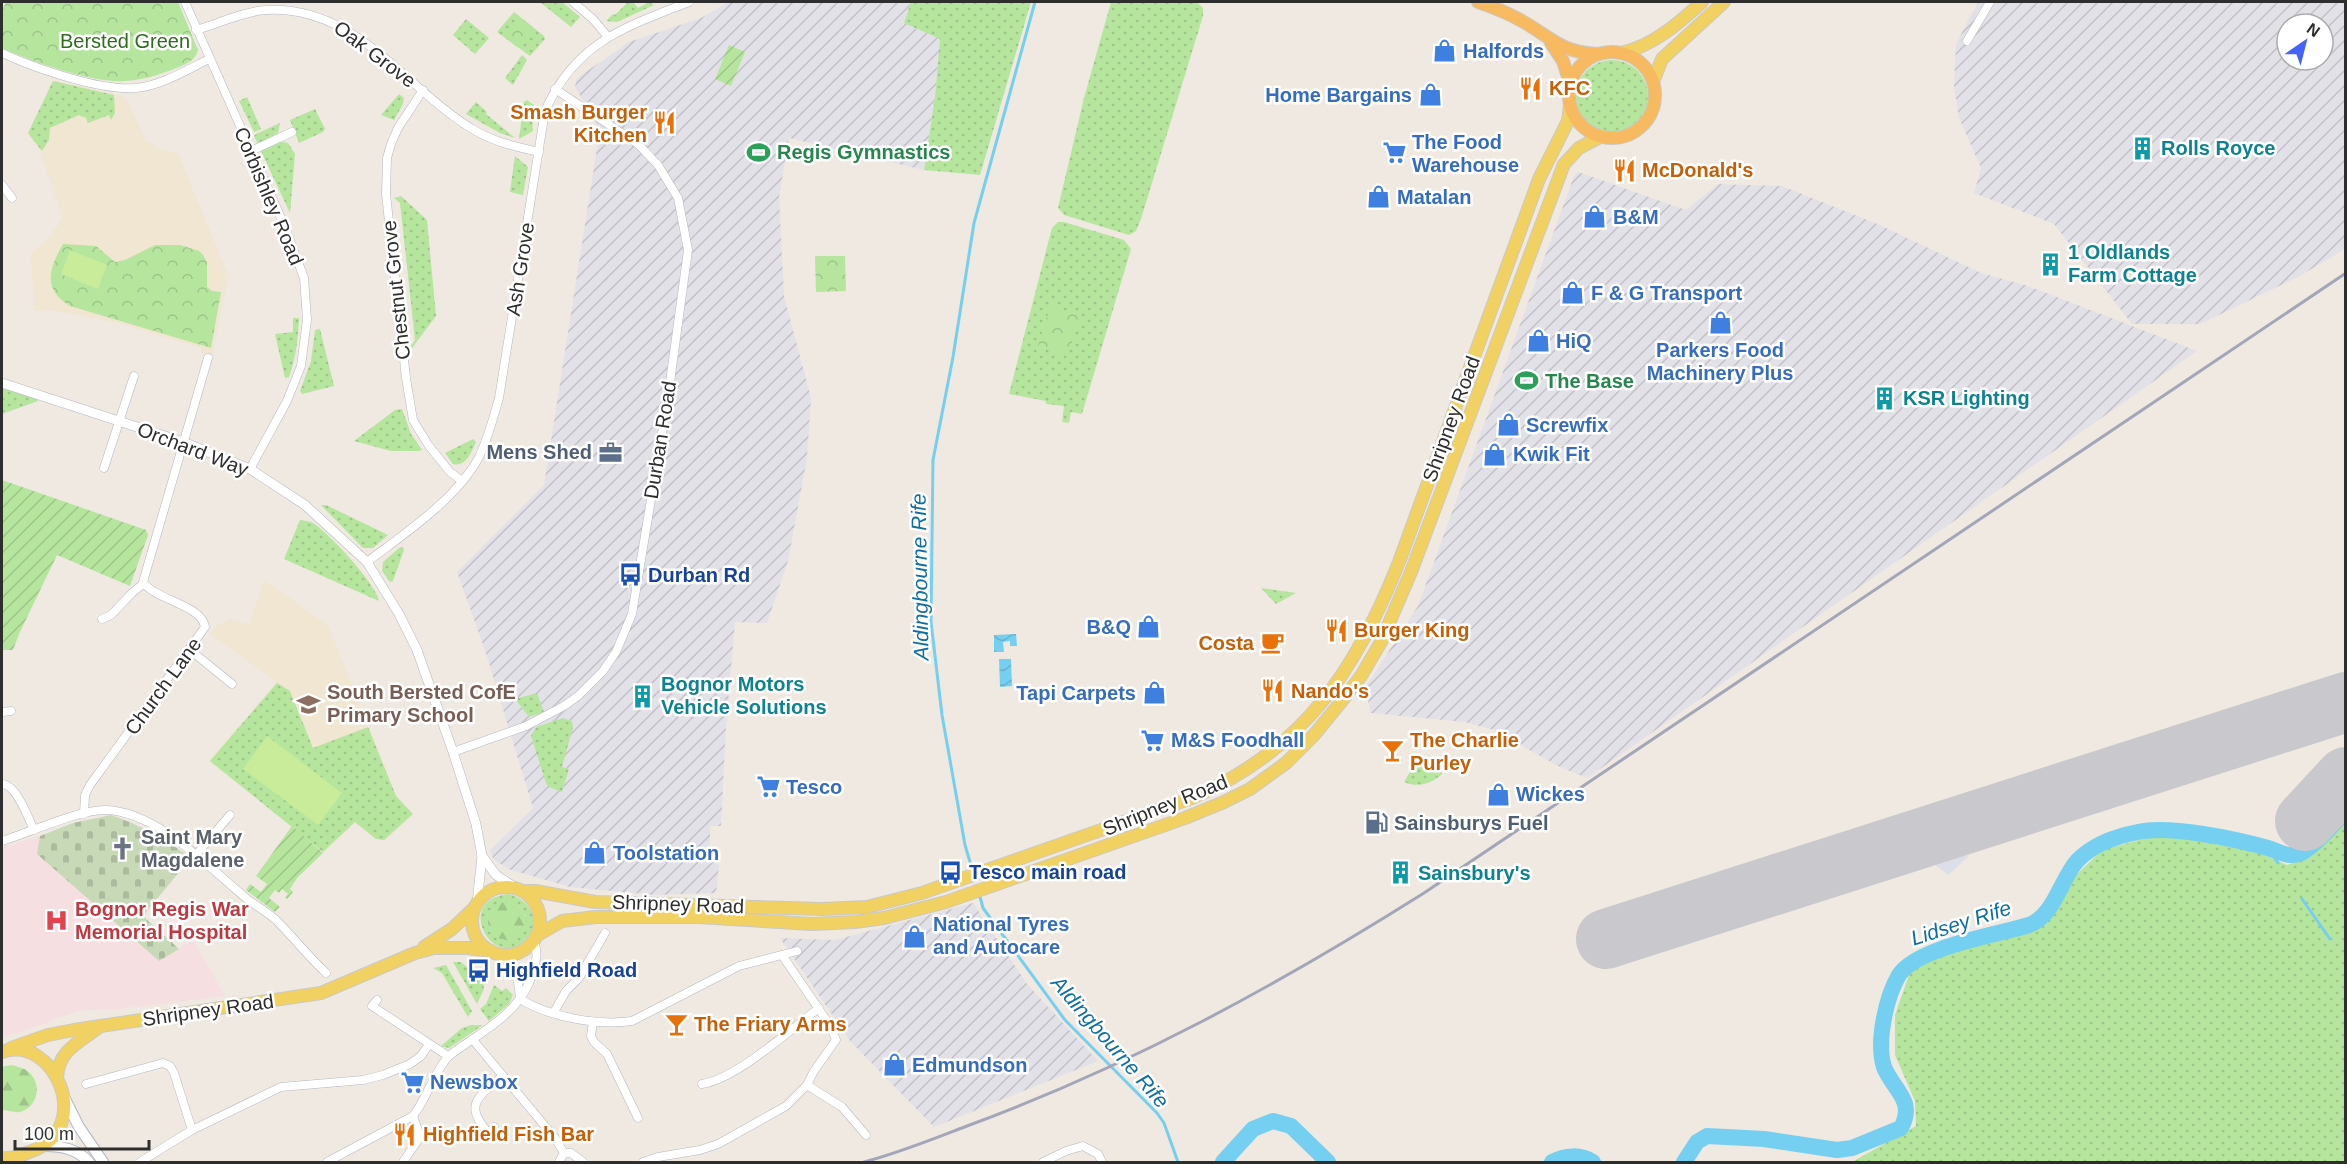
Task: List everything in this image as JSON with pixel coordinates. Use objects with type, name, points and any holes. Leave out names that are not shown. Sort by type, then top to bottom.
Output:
[{"type":"highway","points":[[1479,2],[1524,22],[1548,40],[1569,50],[1599,54],[1621,53],[1641,63],[1653,82],[1654,104],[1649,117],[1640,127],[1616,138],[1591,132],[1575,116],[1570,105],[1570,84],[1563,61],[1548,40]]},
{"type":"highway","points":[[1570,84],[1576,71],[1586,60],[1599,54]]},
{"type":"main road","points":[[1621,53],[1637,50],[1651,42],[1702,2]]},
{"type":"main road","points":[[1653,82],[1662,59],[1724,2]]},
{"type":"main road","name":"Shripney Road","points":[[6,1050],[48,1035],[321,993],[415,953],[452,929],[491,890],[507,887],[595,902],[832,909],[886,903],[960,880],[1192,798],[1248,770],[1287,739],[1326,698],[1365,638],[1387,590],[1539,179],[1568,121],[1570,105]]},
{"type":"main road","name":"Shripney Road","points":[[415,953],[445,947],[504,955],[515,953],[526,949],[535,939],[562,921],[596,917],[698,917],[812,924],[884,918],[964,896],[1224,802],[1268,777],[1314,735],[1361,676],[1381,642],[1397,609],[1564,164],[1579,148],[1602,136]]},
{"type":"main road","points":[[519,889],[535,903],[539,911],[540,919],[535,939]]},
{"type":"main road","points":[[476,906],[472,918],[476,937],[492,952]]},
{"type":"main road","name":"Shripney Road","points":[[57,1078],[61,1056],[101,1026]]},
{"type":"main road","points":[[6,1050],[22,1050],[46,1064],[57,1078],[79,1127],[101,1160]]},
{"type":"main road","points":[[45,1146],[63,1122],[65,1099]]},
{"type":"main road","points":[[7,1160],[45,1146],[55,1146],[75,1151],[88,1162]]},
{"type":"street","name":"Corbishley Road","points":[[185,2],[299,262],[305,287],[307,320],[304,352],[298,374],[287,401],[250,469]]},
{"type":"street","points":[[573,2],[593,19],[608,37]]},
{"type":"street","name":"Ash Grove","points":[[367,562],[442,502],[462,482],[477,460],[490,432],[499,398],[545,111],[555,89],[576,61],[608,37],[689,2]]},
{"type":"street","points":[[1967,41],[1990,2]]},
{"type":"street","name":"Oak Grove","points":[[196,30],[264,6],[326,18],[360,39],[464,124],[485,136],[539,152]]},
{"type":"street","points":[[2,54],[46,70],[119,88],[147,86],[209,60]]},
{"type":"street","name":"Durban Road","points":[[453,752],[526,726],[564,706],[578,696],[603,671],[616,652],[632,614],[668,397],[688,250],[678,198],[658,165],[638,144],[555,89]]},
{"type":"street","name":"Chestnut Grove","points":[[423,90],[398,128],[391,144],[386,194],[406,378],[413,420],[429,446],[450,472],[462,482]]},
{"type":"street","points":[[251,151],[292,132]]},
{"type":"street","points":[[2,185],[12,198]]},
{"type":"street","points":[[102,619],[111,615],[143,584],[208,358]]},
{"type":"street","points":[[104,468],[134,376]]},
{"type":"street","name":"Orchard Way","points":[[2,383],[183,442],[250,469],[305,505],[367,562],[399,614],[417,650],[476,824],[482,855]]},
{"type":"street","name":"Church Lane","points":[[84,814],[85,795],[90,785],[205,627],[201,618],[143,584]]},
{"type":"street","points":[[190,650],[232,684]]},
{"type":"street","points":[[2,712],[11,711]]},
{"type":"street","points":[[2,784],[7,784],[14,790],[34,830]]},
{"type":"street","points":[[2,841],[84,814],[105,810],[123,812],[142,819],[166,832],[273,918],[326,973]]},
{"type":"street","points":[[195,856],[230,815]]},
{"type":"street","points":[[482,855],[496,875],[519,889]]},
{"type":"street","points":[[476,906],[482,855]]},
{"type":"street","points":[[554,1012],[566,991],[579,978],[605,933]]},
{"type":"street","points":[[327,1162],[413,1116],[422,1105],[448,1056],[501,1020],[520,999],[530,982],[538,953],[535,939]]},
{"type":"street","points":[[520,999],[534,1007],[593,1022],[632,1022],[739,966],[797,951]]},
{"type":"street","points":[[492,952],[503,957],[514,970],[519,980],[520,999]]},
{"type":"street","points":[[643,1162],[718,1144],[786,1106],[807,1085],[836,1040],[819,1008],[782,955]]},
{"type":"street","points":[[377,1000],[372,1006],[448,1056]]},
{"type":"street","points":[[702,1084],[716,1081],[743,1065],[819,1008]]},
{"type":"street","points":[[593,1022],[591,1036],[607,1054],[638,1118]]},
{"type":"street","points":[[473,1040],[544,1123],[564,1153]]},
{"type":"street","points":[[140,1162],[192,1130],[281,1087],[363,1080],[383,1075],[410,1064],[421,1056],[429,1044]]},
{"type":"street","points":[[86,1084],[163,1063],[170,1066],[192,1130]]},
{"type":"street","points":[[494,1127],[489,1133],[476,1119],[474,1109],[479,1096],[502,1076]]},
{"type":"street","points":[[807,1085],[842,1107],[866,1135]]},
{"type":"street","points":[[403,1162],[420,1137],[413,1116]]},
{"type":"street","points":[[1043,1162],[1083,1146],[1098,1154],[1102,1162]]},
{"type":"street","points":[[560,1162],[564,1153]]},
{"type":"street","points":[[564,1153],[571,1153],[583,1162]]},
{"type":"shaded area","points":[[729,2],[911,2],[904,23],[940,39],[935,97],[924,170],[789,138],[779,197],[784,296],[811,398],[807,458],[788,561],[767,623],[735,622],[721,826],[710,826],[710,849],[719,865],[716,893],[655,895],[570,887],[508,869],[493,859],[490,850],[533,808],[485,650],[457,572],[544,485],[600,129],[575,87],[577,78],[629,42],[701,18]]},
{"type":"shaded area","points":[[1978,2],[2345,2],[2345,249],[2298,277],[2200,324],[2132,324],[2054,224],[1974,193],[1981,168],[1959,118],[1954,86],[1956,44]]},
{"type":"shaded area","points":[[53,80],[125,97],[146,141],[154,147],[178,154],[228,275],[212,356],[201,352],[201,348],[114,322],[50,310],[34,311],[31,253],[50,237],[63,218],[40,151],[28,134]]},
{"type":"shaded area","points":[[1578,172],[1686,210],[1718,184],[1782,186],[1880,225],[1981,273],[2028,286],[2197,351],[1587,778],[1558,766],[1494,730],[1465,722],[1371,713],[1365,688],[1418,606],[1574,176]]},
{"type":"shaded area","name":"South Bersted CofE Primary School","points":[[264,580],[328,625],[396,795],[413,814],[385,841],[376,839],[355,823],[323,853],[292,825],[208,761],[277,682],[210,634],[216,626],[230,619],[249,624]]},
{"type":"shaded area","points":[[1976,822],[1980,832],[1969,839],[1967,850],[1969,856],[1948,875],[1923,855],[1908,853],[1907,844]]},
{"type":"shaded area","name":"Bognor Regis War Memorial Hospital","points":[[40,836],[38,854],[159,961],[193,940],[225,996],[119,1009],[84,1010],[55,1018],[50,1022],[2,1038],[2,847]]},
{"type":"shaded area","points":[[973,903],[1027,984],[1098,1061],[934,1127],[850,1041],[780,938],[835,940]]},
{"type":"green space","name":"Bersted Green","points":[[6,2],[178,2],[198,50],[195,57],[186,64],[144,78],[112,81],[80,75],[45,65],[2,48],[2,11]]},
{"type":"green space","points":[[540,2],[562,2],[580,17],[571,27]]},
{"type":"green space","points":[[628,2],[633,2],[638,8],[649,2],[654,5],[617,22],[606,21],[613,14],[615,15]]},
{"type":"green space","points":[[911,2],[1031,2],[980,175],[924,170],[935,97],[940,39],[904,23]]},
{"type":"green space","points":[[1111,2],[1197,2],[1203,8],[1203,16],[1141,219],[1136,231],[1129,235],[1064,215],[1058,208],[1084,98]]},
{"type":"green space","points":[[514,12],[544,36],[545,39],[530,56],[497,32]]},
{"type":"green space","points":[[466,19],[489,38],[475,54],[453,35]]},
{"type":"green space","points":[[522,19],[533,27],[517,47],[506,38]]},
{"type":"green space","points":[[729,45],[745,52],[731,86],[715,79]]},
{"type":"green space","points":[[522,55],[527,60],[513,85],[505,78]]},
{"type":"green space","points":[[1612,60],[1632,66],[1642,76],[1648,96],[1642,116],[1632,126],[1612,132],[1592,126],[1582,116],[1576,96],[1582,76],[1592,66]]},
{"type":"green space","points":[[53,81],[114,95],[115,113],[111,120],[109,115],[88,123],[86,118],[79,115],[50,128],[49,140],[42,151],[28,133]]},
{"type":"green space","points":[[399,94],[404,98],[403,104],[394,120],[381,115]]},
{"type":"green space","points":[[247,97],[261,129],[254,132],[239,101]]},
{"type":"green space","points":[[527,100],[534,105],[533,131],[519,139],[524,102]]},
{"type":"green space","points":[[476,102],[487,112],[486,114],[515,138],[500,133],[466,114]]},
{"type":"green space","points":[[315,109],[325,129],[299,143],[290,120]]},
{"type":"green space","points":[[280,123],[278,133],[258,144],[254,136],[256,134]]},
{"type":"green space","points":[[277,141],[288,143],[295,154],[290,213],[260,149]]},
{"type":"green space","points":[[515,156],[528,167],[523,195],[510,192]]},
{"type":"green space","points":[[401,196],[427,220],[436,316],[412,348],[411,345],[415,340],[400,203],[394,198]]},
{"type":"green space","points":[[1058,222],[1124,240],[1131,249],[1082,414],[1071,412],[1069,423],[1062,422],[1064,406],[1046,404],[1046,401],[1009,394],[1052,228]]},
{"type":"green space","points":[[63,244],[96,246],[115,262],[125,260],[155,245],[180,245],[199,251],[207,262],[207,287],[212,291],[221,292],[211,348],[70,306],[55,293],[51,278],[54,262]]},
{"type":"green space","points":[[70,250],[107,265],[98,289],[61,274]]},
{"type":"green space","points":[[815,256],[845,256],[846,291],[816,292]]},
{"type":"green space","points":[[1050,307],[1080,316],[1068,356],[1038,346]]},
{"type":"green space","points":[[293,318],[299,318],[295,356],[289,377],[285,378],[275,334],[293,332]]},
{"type":"green space","points":[[320,329],[334,386],[302,394],[300,391],[311,361],[315,330]]},
{"type":"green space","points":[[2,388],[36,399],[38,401],[2,414]]},
{"type":"green space","points":[[402,409],[411,434],[422,450],[391,451],[354,441],[395,410]]},
{"type":"green space","points":[[473,439],[476,442],[465,461],[453,464],[445,453]]},
{"type":"green space","points":[[2,480],[146,530],[148,535],[130,586],[57,555],[13,650],[2,650]]},
{"type":"green space","points":[[321,505],[326,505],[388,535],[373,548],[363,548]]},
{"type":"green space","points":[[300,520],[313,523],[340,548],[370,583],[379,601],[284,559]]},
{"type":"green space","points":[[400,547],[404,550],[393,581],[390,582],[382,571],[383,562]]},
{"type":"green space","points":[[1261,588],[1296,593],[1276,604]]},
{"type":"green space","points":[[277,683],[290,691],[313,748],[368,727],[396,796],[413,814],[384,840],[376,839],[355,822],[323,852],[210,761]]},
{"type":"green space","points":[[537,693],[544,712],[529,717],[515,699]]},
{"type":"green space","points":[[563,718],[572,721],[573,727],[562,767],[569,769],[562,792],[549,787],[546,783],[531,736],[536,727]]},
{"type":"green space","points":[[267,736],[342,793],[318,825],[243,769]]},
{"type":"green space","points":[[1412,754],[1417,754],[1417,764],[1442,768],[1442,774],[1424,784],[1414,785],[1404,782],[1411,770]]},
{"type":"green space","points":[[111,815],[160,838],[187,855],[189,860],[143,916],[179,949],[159,961],[37,854],[40,836],[73,823]]},
{"type":"green space","points":[[2345,820],[2345,1162],[1852,1162],[1916,1126],[1915,1101],[1895,1055],[1895,1015],[1910,972],[1936,956],[2034,929],[2047,917],[2070,881],[2102,850],[2161,834],[2258,852],[2287,865],[2306,858]]},
{"type":"green space","points":[[292,826],[323,853],[297,878],[290,889],[293,892],[287,899],[285,897],[288,894],[282,889],[279,893],[275,890],[269,898],[280,907],[275,912],[246,890],[250,884],[261,892],[267,884],[256,876]]},
{"type":"green space","points":[[509,894],[528,906],[532,912],[534,926],[526,939],[513,947],[501,947],[491,941],[484,932],[481,920],[483,908],[492,899]],"holes":[[[507,902],[519,906],[526,916],[504,940],[493,934]]]},
{"type":"green space","points":[[507,902],[521,907],[526,921],[521,935],[507,940],[493,935],[488,921],[493,907]]},
{"type":"green space","points":[[453,962],[461,962],[483,980],[484,989],[477,1004]]},
{"type":"green space","points":[[446,965],[472,1011],[468,1017],[442,973],[433,968]]},
{"type":"green space","points":[[494,985],[502,991],[506,988],[513,995],[509,1004],[489,1021],[480,1009],[486,1004]]},
{"type":"green space","points":[[483,1025],[449,1048],[441,1046],[462,1028]]},
{"type":"green space","points":[[13,1065],[25,1069],[35,1080],[37,1087],[35,1099],[31,1105],[20,1112],[2,1110],[2,1068]]},
{"type":"water","points":[[1016,634],[1017,646],[1010,646],[1010,641],[1003,642],[1004,652],[994,652],[994,635]]},
{"type":"water","points":[[999,659],[1011,659],[1012,686],[1000,687]]},
{"type":"waterway","name":"Aldingbourne Rife","points":[[973,872],[965,845],[942,715],[931,622],[933,460],[953,357],[974,223],[1035,2]]},
{"type":"waterway","name":"Lidsey Rife","points":[[1684,1162],[1697,1142],[1707,1136],[1764,1139],[1837,1150],[1852,1148],[1901,1128],[1905,1118],[1905,1102],[1884,1067],[1881,1045],[1886,1007],[1899,975],[1908,965],[1922,957],[1959,943],[2029,925],[2038,920],[2051,906],[2077,861],[2097,846],[2138,832],[2168,830],[2221,837],[2295,855],[2314,843],[2346,811]]},
{"type":"waterway","points":[[2268,848],[2278,863]]},
{"type":"waterway","name":"Aldingbourne Rife","points":[[979,893],[983,908],[1065,1020],[1157,1113],[1164,1123],[1178,1162]]},
{"type":"waterway","points":[[2302,899],[2330,939]]},
{"type":"waterway","name":"Lidsey Rife","points":[[1223,1162],[1253,1129],[1273,1121],[1291,1126],[1328,1162]]},
{"type":"waterway","name":"Lidsey Rife","points":[[1552,1162],[1573,1156],[1593,1162]]},
{"type":"runway","points":[[1606,939],[2346,702]]},
{"type":"runway","points":[[2305,821],[2346,777]]},
{"type":"railway","points":[[864,1162],[929,1141],[1087,1077],[1202,1021],[1314,960],[1424,893],[2346,273]]},
{"type":"place","name":"Halfords","points":[[1445,51]]},
{"type":"place","name":"KFC","points":[[1531,88]]},
{"type":"place","name":"Home Bargains","points":[[1430,95]]},
{"type":"place","name":"Smash Burger Kitchen","points":[[665,123]]},
{"type":"place","name":"Rolls Royce","points":[[2143,148]]},
{"type":"place","name":"Regis Gymnastics","points":[[759,152]]},
{"type":"place","name":"The Food Warehouse","points":[[1394,153]]},
{"type":"place","name":"McDonald's","points":[[1624,170]]},
{"type":"place","name":"Matalan","points":[[1379,197]]},
{"type":"place","name":"B&M","points":[[1595,217]]},
{"type":"place","name":"1 Oldlands Farm Cottage","points":[[2050,264]]},
{"type":"place","name":"F & G Transport","points":[[1573,293]]},
{"type":"place","name":"Parkers Food Machinery Plus","points":[[1720,322]]},
{"type":"place","name":"HiQ","points":[[1538,341]]},
{"type":"place","name":"The Base","points":[[1527,381]]},
{"type":"place","name":"KSR Lighting","points":[[1885,398]]},
{"type":"place","name":"Screwfix","points":[[1508,425]]},
{"type":"place","name":"Mens Shed","points":[[610,452]]},
{"type":"place","name":"Kwik Fit","points":[[1495,454]]},
{"type":"place","name":"Durban Rd","points":[[630,575]]},
{"type":"place","name":"B&Q","points":[[1149,627]]},
{"type":"place","name":"Burger King","points":[[1336,630]]},
{"type":"place","name":"Costa","points":[[1272,643]]},
{"type":"place","name":"Nando's","points":[[1273,691]]},
{"type":"place","name":"Tapi Carpets","points":[[1154,693]]},
{"type":"place","name":"Bognor Motors Vehicle Solutions","points":[[643,696]]},
{"type":"place","name":"South Bersted CofE Primary School","points":[[309,704]]},
{"type":"place","name":"M&S Foodhall","points":[[1153,740]]},
{"type":"place","name":"The Charlie Purley","points":[[1392,751]]},
{"type":"place","name":"Tesco","points":[[768,787]]},
{"type":"place","name":"Wickes","points":[[1498,794]]},
{"type":"place","name":"Sainsburys Fuel","points":[[1376,823]]},
{"type":"place","name":"Saint Mary Magdalene","points":[[123,848]]},
{"type":"place","name":"Toolstation","points":[[595,853]]},
{"type":"place","name":"Tesco main road","points":[[951,872]]},
{"type":"place","name":"Sainsbury's","points":[[1400,873]]},
{"type":"place","name":"Bognor Regis War Memorial Hospital","points":[[57,920]]},
{"type":"place","name":"National Tyres and Autocare","points":[[915,936]]},
{"type":"place","name":"Highfield Road","points":[[478,970]]},
{"type":"place","name":"The Friary Arms","points":[[676,1024]]},
{"type":"place","name":"Edmundson","points":[[894,1065]]},
{"type":"place","name":"Newsbox","points":[[412,1082]]},
{"type":"place","name":"Highfield Fish Bar","points":[[405,1134]]}]
